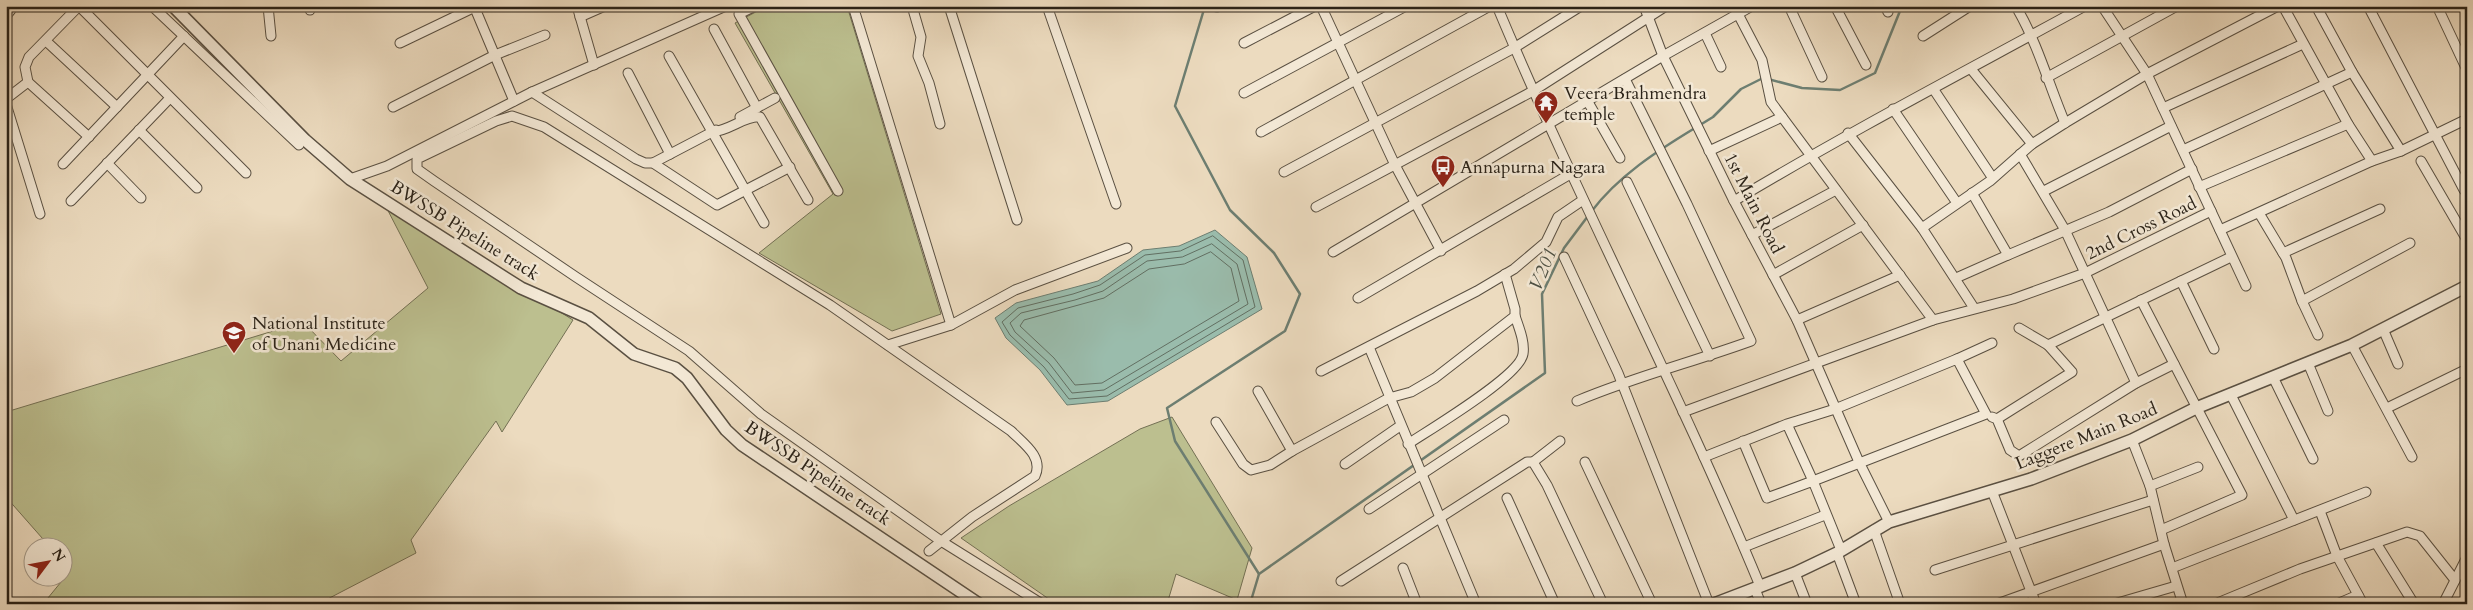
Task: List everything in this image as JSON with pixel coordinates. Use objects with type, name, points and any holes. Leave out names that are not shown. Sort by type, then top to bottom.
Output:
[{"type":"street","points":[[6,16],[14,6]]},
{"type":"street","points":[[89,137],[28,82],[25,68],[27,61],[79,6],[246,173]]},
{"type":"street","points":[[152,6],[299,145]]},
{"type":"street","name":"BWSSB Pipeline track","points":[[173,6],[305,140],[350,179],[521,288],[589,318],[634,354],[675,368],[687,378],[722,426],[742,445],[979,604]]},
{"type":"street","points":[[268,6],[272,36]]},
{"type":"street","points":[[577,6],[594,65]]},
{"type":"street","points":[[580,17],[605,6]]},
{"type":"street","points":[[350,179],[387,166],[532,92],[726,6]]},
{"type":"street","points":[[755,6],[739,14],[838,192]]},
{"type":"street","points":[[853,6],[951,325]]},
{"type":"street","points":[[912,6],[921,37],[918,56],[929,83],[940,124]]},
{"type":"street","points":[[949,6],[1017,220]]},
{"type":"street","points":[[1047,6],[1116,204]]},
{"type":"street","points":[[1244,43],[1315,6]]},
{"type":"street","points":[[1322,6],[1395,165],[1442,251]]},
{"type":"street","points":[[1244,93],[1406,6]]},
{"type":"street","points":[[1261,132],[1490,6]]},
{"type":"street","points":[[1497,6],[1533,91],[1704,456],[1744,547],[1758,588],[1761,604]]},
{"type":"street","points":[[1284,172],[1514,48],[1581,6]]},
{"type":"street","name":"1st Main Road","points":[[1644,6],[1663,56],[1734,200],[1797,320],[1818,364],[1835,409],[1859,462],[1890,522]]},
{"type":"street","points":[[1316,207],[1533,91],[1666,6]]},
{"type":"street","points":[[1333,252],[1550,125],[1663,56],[1752,6]]},
{"type":"street","points":[[1789,6],[1822,77]]},
{"type":"street","points":[[1835,6],[1866,65]]},
{"type":"street","points":[[1923,36],[1970,6]]},
{"type":"street","points":[[1734,200],[1848,133],[1934,90],[2085,6]]},
{"type":"street","points":[[2102,6],[2147,74],[2246,286]]},
{"type":"street","points":[[2046,78],[2177,6]]},
{"type":"street","points":[[1922,228],[1972,193],[2032,144],[2065,123],[2147,74],[2278,6]]},
{"type":"street","points":[[2283,6],[2348,124],[2372,161]]},
{"type":"street","points":[[2316,6],[2352,72],[2401,151]]},
{"type":"street","points":[[2368,6],[2464,190],[2467,188]]},
{"type":"street","points":[[400,43],[475,7],[514,101]]},
{"type":"street","points":[[2440,7],[2464,57],[2467,70]]},
{"type":"street","points":[[2018,10],[2032,35],[2046,78],[2065,123]]},
{"type":"street","points":[[1738,14],[1762,60],[1771,102],[1933,320]]},
{"type":"street","points":[[714,28],[756,108]]},
{"type":"street","points":[[1705,33],[1721,67]]},
{"type":"street","points":[[393,107],[495,55],[545,35]]},
{"type":"street","points":[[63,164],[184,36]]},
{"type":"street","points":[[46,41],[117,107]]},
{"type":"street","points":[[2163,108],[2303,44]]},
{"type":"street","points":[[669,56],[764,223]]},
{"type":"street","points":[[1971,69],[2032,144]]},
{"type":"street","points":[[2182,150],[2352,72]]},
{"type":"street","points":[[628,73],[670,154]]},
{"type":"street","points":[[1577,402],[1622,382],[1665,371],[1751,341],[1687,204],[1625,79]]},
{"type":"street","points":[[6,100],[28,82]]},
{"type":"street","points":[[1934,90],[1992,177]]},
{"type":"street","points":[[532,92],[636,160],[645,163],[653,163],[775,98]]},
{"type":"street","points":[[71,201],[170,98]]},
{"type":"street","points":[[1588,102],[1620,158]]},
{"type":"street","points":[[6,104],[40,214]]},
{"type":"street","points":[[1893,109],[1957,203]]},
{"type":"street","points":[[929,551],[941,541],[972,517],[1035,476],[1038,462],[1029,448],[1012,431],[830,305],[544,127],[512,116],[496,121],[417,159],[418,169],[576,277],[689,351],[760,414],[941,541],[1042,604]]},
{"type":"street","points":[[712,132],[723,131],[754,117],[760,117],[808,200]]},
{"type":"street","points":[[1709,150],[1782,117]]},
{"type":"street","points":[[2220,230],[2372,161],[2401,151],[2467,119]]},
{"type":"street","points":[[2199,187],[2348,124]]},
{"type":"street","points":[[2044,191],[2171,126]]},
{"type":"street","points":[[139,130],[196,188]]},
{"type":"street","points":[[1848,133],[1922,228],[1974,308]]},
{"type":"street","points":[[2020,154],[2066,230],[2136,383]]},
{"type":"street","points":[[2421,162],[2467,240]]},
{"type":"street","points":[[107,163],[141,198]]},
{"type":"street","points":[[653,163],[717,205],[790,167]]},
{"type":"street","points":[[1956,278],[2110,212],[2192,169]]},
{"type":"street","points":[[1358,298],[1572,174]]},
{"type":"street","points":[[1627,182],[1710,356]]},
{"type":"street","points":[[1752,235],[1836,190]]},
{"type":"street","points":[[1972,193],[2008,255]]},
{"type":"street","points":[[1321,371],[1505,274],[1546,242],[1558,217],[1584,200]]},
{"type":"street","points":[[2283,253],[2380,209]]},
{"type":"street","name":"2nd Cross Road","points":[[1684,412],[1933,320],[2013,299],[2085,273],[2211,211]]},
{"type":"street","points":[[2259,213],[2283,253],[2318,335]]},
{"type":"street","points":[[1773,275],[1863,224]]},
{"type":"street","points":[[2302,301],[2410,243]]},
{"type":"street","points":[[888,345],[951,325],[1015,290],[1127,248]]},
{"type":"street","points":[[1564,257],[1622,382],[1709,604]]},
{"type":"street","points":[[2048,345],[2231,257]]},
{"type":"street","points":[[1408,444],[1494,386],[1518,366],[1523,355],[1522,337],[1505,274]]},
{"type":"street","points":[[1797,320],[1900,275]]},
{"type":"street","points":[[2181,281],[2214,350]]},
{"type":"street","name":"Laggere Main Road","points":[[1714,604],[1795,573],[1890,522],[2031,479],[2132,440],[2196,408],[2352,345],[2467,286]]},
{"type":"street","points":[[2142,300],[2242,495],[2161,530]]},
{"type":"street","points":[[1216,422],[1243,464],[1251,470],[1270,465],[1389,398],[1411,392],[1435,378],[1515,316]]},
{"type":"street","points":[[1997,419],[2072,372],[2048,345],[2019,328]]},
{"type":"street","points":[[2383,329],[2398,364]]},
{"type":"street","points":[[1704,456],[1787,424],[1835,409],[1992,343]]},
{"type":"street","points":[[2352,345],[2412,457]]},
{"type":"street","points":[[1369,347],[1400,426],[1476,604]]},
{"type":"street","points":[[1957,359],[1986,414],[1997,419],[2010,450],[2019,456],[2136,383],[2174,364]]},
{"type":"street","points":[[2308,363],[2328,411]]},
{"type":"street","points":[[2387,408],[2467,369]]},
{"type":"street","points":[[2273,377],[2313,459]]},
{"type":"street","points":[[1258,391],[1292,451]]},
{"type":"street","points":[[2231,395],[2294,520]]},
{"type":"street","points":[[1743,441],[1767,498],[1986,414]]},
{"type":"street","points":[[1369,509],[1504,420]]},
{"type":"street","points":[[1787,424],[1813,481],[1856,604]]},
{"type":"street","points":[[1345,464],[1400,426]]},
{"type":"street","points":[[2132,440],[2150,486],[2176,586],[2184,604]]},
{"type":"street","points":[[1341,581],[1527,462],[1533,462],[1560,442]]},
{"type":"street","points":[[1533,462],[1547,485],[1603,604]]},
{"type":"street","points":[[1585,462],[1652,604]]},
{"type":"street","points":[[2150,486],[2198,467]]},
{"type":"street","points":[[1992,491],[2036,604]]},
{"type":"street","points":[[2172,568],[2366,492]]},
{"type":"street","points":[[1507,498],[1554,604]]},
{"type":"street","points":[[1935,570],[2153,500]]},
{"type":"street","points":[[2320,511],[2337,556],[2364,604]]},
{"type":"street","points":[[1744,547],[1825,515]]},
{"type":"street","points":[[1874,530],[1900,604]]},
{"type":"street","points":[[2215,604],[2300,568],[2407,532],[2420,536],[2455,580]]},
{"type":"street","points":[[2376,543],[2414,604]]},
{"type":"street","points":[[1997,604],[2164,544]]},
{"type":"street","points":[[2443,604],[2467,557]]},
{"type":"street","points":[[1403,568],[1417,604]]},
{"type":"street","points":[[1795,573],[1807,604]]},
{"type":"street","points":[[2114,604],[2176,586]]},
{"type":"street","points":[[2337,604],[2358,595]]},
{"type":"green space","points":[[767,6],[847,6],[941,314],[892,331],[759,253],[833,194],[735,23]]},
{"type":"green space","name":"National Institute of Unani Medicine","points":[[383,201],[573,320],[502,432],[496,421],[411,540],[416,553],[318,604],[43,604],[56,588],[72,588],[72,538],[42,538],[6,497],[6,412],[303,322],[341,361],[428,288]]},
{"type":"green space","points":[[1172,417],[1252,548],[1237,600],[1176,574],[1167,604],[1056,604],[961,538],[1009,506],[1140,429]]},
{"type":"water","points":[[1215,230],[1247,257],[1262,309],[1108,401],[1067,405],[1040,370],[1006,338],[995,318],[1016,303],[1098,281],[1143,250],[1179,246]]},
{"type":"waterway","points":[[1205,6],[1175,106],[1230,210],[1274,253],[1300,294],[1285,331],[1167,408],[1175,441],[1259,574]]},
{"type":"waterway","name":"V201","points":[[1768,79],[1802,88],[1840,90],[1875,73],[1902,6]]},
{"type":"waterway","name":"V201","points":[[1700,125],[1713,117],[1741,89],[1763,78]]},
{"type":"waterway","name":"V201","points":[[1591,212],[1613,187],[1639,165],[1695,128]]},
{"type":"waterway","name":"V201","points":[[1250,604],[1259,574],[1545,373],[1542,294],[1564,248],[1588,216]]},
{"type":"place","name":"Veera Brahmendra temple","points":[[1546,124]]},
{"type":"place","name":"Annapurna Nagara","points":[[1443,188]]},
{"type":"place","name":"National Institute of Unani Medicine","points":[[234,354]]}]
